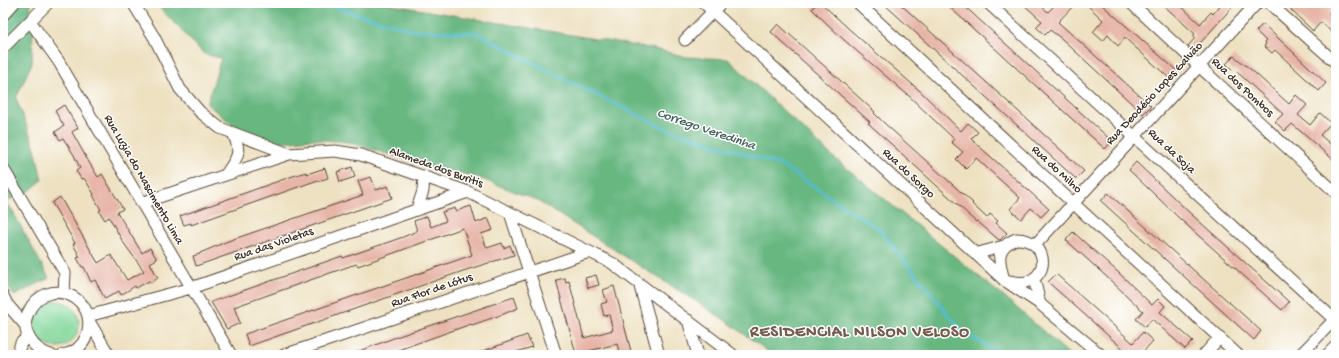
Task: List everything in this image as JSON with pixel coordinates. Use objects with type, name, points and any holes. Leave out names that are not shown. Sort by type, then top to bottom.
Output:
[{"type":"street","points":[[3,15],[14,3]]},
{"type":"street","points":[[3,48],[48,3]]},
{"type":"street","points":[[133,3],[154,37],[180,89],[200,112],[220,128],[288,154]]},
{"type":"street","name":"Rua do Sorgo","points":[[704,3],[1004,280],[1040,304],[1101,355]]},
{"type":"street","points":[[685,40],[721,3]]},
{"type":"street","name":"Rua do Milho","points":[[858,3],[1238,355]]},
{"type":"street","name":"Rua da Soja","points":[[988,3],[1335,319]]},
{"type":"street","name":"Rua dos Pombos","points":[[1130,3],[1336,193]]},
{"type":"street","name":"Rua Deodécio Lopes Galvão","points":[[1035,245],[1257,3]]},
{"type":"street","points":[[1270,3],[1336,63]]},
{"type":"street","name":"Rua Luzia do Nascimento Lima","points":[[30,21],[59,62],[230,355]]},
{"type":"street","points":[[226,174],[238,157],[238,144],[233,133]]},
{"type":"street","name":"Alameda dos Buritis","points":[[141,203],[288,154],[335,151],[361,155],[468,192],[612,263],[733,355]]},
{"type":"street","points":[[3,168],[65,273],[64,293]]},
{"type":"street","points":[[417,209],[423,191],[424,176]]},
{"type":"street","name":"Rua das Violetas","points":[[88,319],[191,288],[468,192]]},
{"type":"street","points":[[510,213],[556,355]]},
{"type":"street","points":[[975,254],[1004,246],[1016,239],[1030,241],[1040,251],[1042,258],[1042,266],[1034,278],[1028,282],[1020,283],[1004,280],[999,259],[1004,246]]},
{"type":"street","name":"Rua Flor de Lótus","points":[[284,355],[589,252]]},
{"type":"street","points":[[1034,278],[1040,304]]},
{"type":"street","points":[[639,283],[659,355]]},
{"type":"street","points":[[25,325],[28,311],[37,299],[45,294],[54,292],[73,296],[81,303],[86,311],[88,331],[78,348],[63,355]]},
{"type":"street","points":[[4,302],[25,325],[31,341],[39,355]]},
{"type":"street","points":[[88,319],[109,355]]},
{"type":"street","points":[[1300,355],[1335,319]]},
{"type":"street","points":[[688,320],[698,355]]},
{"type":"street","points":[[1204,355],[1219,338]]},
{"type":"street","points":[[17,355],[21,343],[31,341]]},
{"type":"street","points":[[31,341],[41,351],[51,355]]},
{"type":"street","points":[[1327,355],[1336,346]]},
{"type":"green space","points":[[3,3],[30,3],[33,28],[32,63],[16,98],[35,148],[42,180],[28,192],[7,201],[49,278],[14,296],[3,277]]},
{"type":"green space","points":[[155,3],[381,3],[655,49],[686,57],[728,59],[832,156],[1009,301],[1070,355],[773,355],[725,320],[536,200],[477,177],[428,166],[348,142],[311,139],[281,142],[239,130],[207,104],[221,58],[204,54]]},
{"type":"green space","points":[[56,301],[69,305],[75,311],[79,324],[75,337],[69,343],[56,347],[43,343],[37,337],[33,324],[37,311],[43,305]]},
{"type":"building","points":[[817,3],[821,3],[920,91],[961,131],[968,123],[978,132],[971,139],[1049,209],[1041,217],[1031,208],[1021,219],[1010,209],[1020,198],[976,158],[966,169],[956,159],[963,152],[951,142],[954,139],[909,96],[844,40],[812,9]]},
{"type":"building","points":[[883,3],[899,3],[1084,171],[1076,179]]},
{"type":"building","points":[[945,3],[961,3],[1112,141],[1105,149]]},
{"type":"building","points":[[1022,3],[1038,3],[1048,12],[1057,3],[1076,3],[1058,22],[1151,106],[1143,114],[1062,39],[1050,30],[1045,35],[1036,27],[1042,21]]},
{"type":"building","points":[[1085,3],[1100,3],[1176,70],[1169,78],[1125,38],[1118,46],[1108,35],[1103,41],[1093,32],[1103,20]]},
{"type":"building","points":[[1161,3],[1178,3],[1200,24],[1211,12],[1213,14],[1222,3],[1236,3],[1193,51],[1188,46],[1195,38],[1193,36],[1195,34]]},
{"type":"building","points":[[1297,3],[1328,3],[1333,8],[1329,13],[1336,20],[1336,36],[1321,22],[1313,31],[1291,10]]},
{"type":"building","points":[[778,24],[875,112],[874,113],[883,122],[973,203],[972,204],[987,218],[990,214],[998,221],[996,223],[1007,233],[999,240],[968,215],[868,123],[870,122],[771,32]]},
{"type":"building","points":[[1263,24],[1326,83],[1319,91],[1275,50],[1272,53],[1264,46],[1266,41],[1256,31]]},
{"type":"building","points":[[1234,56],[1289,104],[1296,95],[1307,105],[1298,115],[1310,125],[1320,113],[1331,123],[1320,135],[1336,149],[1336,162],[1292,124],[1285,131],[1275,122],[1283,114],[1235,70],[1234,71],[1226,64]]},
{"type":"building","points":[[64,105],[78,128],[72,132],[87,159],[98,177],[102,174],[123,209],[117,212],[142,253],[150,248],[157,259],[150,263],[158,278],[150,283],[149,281],[136,288],[135,286],[121,295],[119,291],[105,299],[95,280],[91,282],[84,267],[82,267],[77,258],[80,257],[73,244],[75,243],[52,203],[60,197],[98,263],[111,255],[127,280],[144,271],[123,242],[109,217],[105,220],[99,211],[101,210],[93,195],[94,194],[84,178],[82,180],[76,171],[80,168],[74,155],[63,138],[60,140],[55,132],[64,126],[55,111]]},
{"type":"building","points":[[1136,162],[1191,214],[1289,302],[1282,310],[1180,219],[1129,170]]},
{"type":"building","points":[[352,167],[355,177],[340,182],[337,172]]},
{"type":"building","points":[[325,168],[328,178],[318,180],[191,225],[191,223],[184,225],[180,216],[290,177],[306,172],[307,174]]},
{"type":"building","points":[[371,177],[376,190],[388,186],[392,198],[196,266],[193,256],[228,241],[363,195],[358,181]]},
{"type":"building","points":[[1108,193],[1261,331],[1254,340],[1101,201]]},
{"type":"building","points":[[471,206],[476,223],[488,218],[493,230],[481,234],[487,248],[502,243],[504,248],[510,245],[514,255],[463,271],[249,346],[245,334],[472,255],[463,228],[358,266],[357,264],[350,266],[234,307],[240,323],[227,329],[211,302],[342,256],[343,258],[403,237],[417,231],[414,221],[427,216],[431,227],[446,221],[442,212],[455,208],[456,211]]},
{"type":"building","points":[[1073,232],[1152,305],[1158,299],[1165,306],[1160,312],[1193,341],[1185,349],[1152,319],[1145,327],[1136,319],[1143,311],[1066,240]]},
{"type":"building","points":[[1056,274],[1133,343],[1143,332],[1153,341],[1140,355],[1130,355],[1048,282]]},
{"type":"building","points":[[596,275],[599,285],[588,288],[585,278]]},
{"type":"building","points":[[565,278],[566,282],[569,281],[584,338],[613,330],[609,315],[604,316],[601,304],[607,302],[603,290],[614,286],[632,355],[620,355],[617,344],[576,354],[556,280]]},
{"type":"building","points":[[514,297],[518,308],[501,315],[384,355],[349,355],[399,336]]},
{"type":"building","points":[[527,335],[532,347],[507,355],[475,355],[475,354]]},
{"type":"waterway","name":"Corrego Veredinha","points":[[327,3],[340,9],[412,30],[477,33],[570,82],[669,130],[781,165],[879,229],[963,333],[1005,355]]},
{"type":"district","name":"RESIDENCIAL NILSON VELOSO","points":[[860,333]]}]
